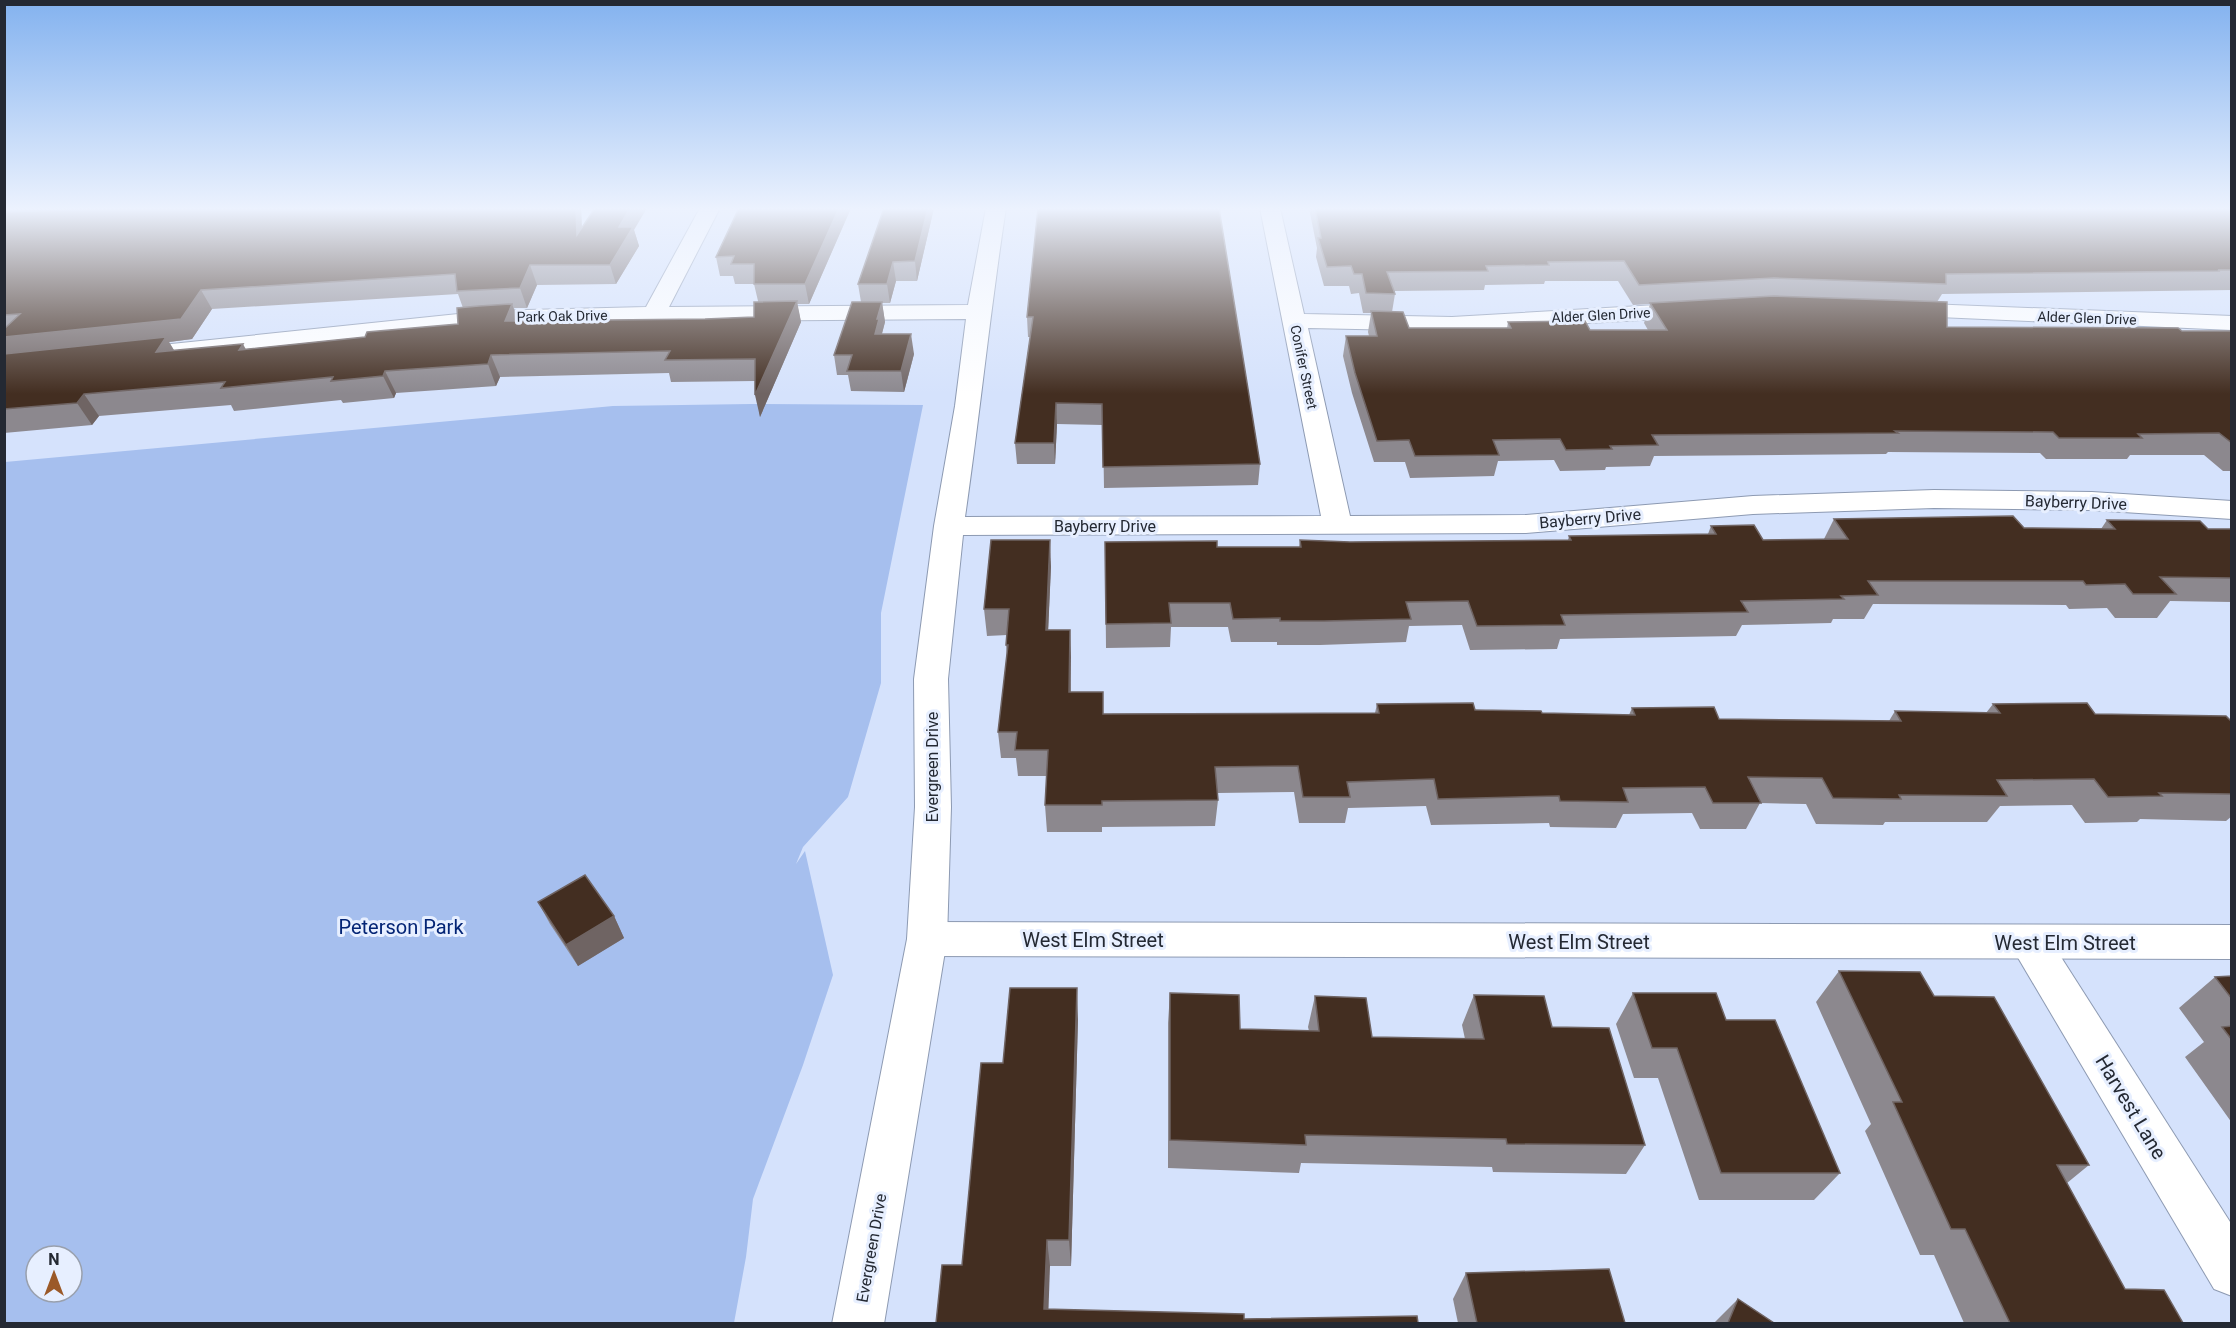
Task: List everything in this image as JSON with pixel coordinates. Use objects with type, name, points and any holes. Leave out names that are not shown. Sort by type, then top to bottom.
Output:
[{"type":"street","points":[[653,315],[677,270]]},
{"type":"street","name":"Evergreen Drive","points":[[858,1323],[927,939],[933,807],[931,679],[949,526],[968,406],[978,312],[985,270]]},
{"type":"street","name":"Conifer Street","points":[[1284,270],[1338,526]]},
{"type":"street","name":"Alder Glen Drive","points":[[1295,321],[1452,324],[1708,309]]},
{"type":"street","name":"Alder Glen Drive","points":[[1879,309],[2232,322]]},
{"type":"street","name":"Park Oak Drive","points":[[134,355],[487,318],[978,312]]},
{"type":"street","name":"Bayberry Drive","points":[[949,526],[1527,524],[1753,506],[1934,499],[2092,501],[2232,510]]},
{"type":"street","name":"West Elm Street","points":[[927,939],[2031,944],[2232,942]]},
{"type":"street","name":"Harvest Lane","points":[[2031,944],[2232,1271]]},
{"type":"green space","name":"Peterson Park","points":[[923,405],[881,613],[881,683],[848,797],[803,847],[796,864],[805,851],[833,975],[803,1065],[753,1199],[746,1257],[734,1323],[5,1324],[5,462],[613,406]]},
{"type":"building","points":[[4,270],[528,270],[520,288],[457,291],[455,274],[201,290],[181,319],[4,337],[4,329],[20,314],[4,315]]},
{"type":"building","points":[[754,270],[811,270],[805,284],[754,284]]},
{"type":"building","points":[[863,270],[891,270],[887,284],[858,284]]},
{"type":"building","points":[[1032,270],[1229,270],[1260,464],[1103,467],[1102,404],[1056,403],[1054,443],[1015,443],[1033,317],[1027,317]]},
{"type":"building","points":[[1352,270],[1488,271],[1387,272],[1395,294],[1366,293],[1362,274],[1354,274]]},
{"type":"building","points":[[1630,270],[2232,270],[1946,274],[1946,284],[1774,278],[1639,285]]},
{"type":"building","points":[[1774,296],[1947,302],[1947,327],[2178,328],[2182,331],[2232,331],[2232,443],[2219,433],[2138,434],[2142,438],[2059,438],[2053,432],[1895,431],[1898,433],[1652,435],[1658,445],[1610,446],[1612,449],[1566,450],[1560,439],[1493,440],[1499,455],[1415,456],[1409,440],[1377,441],[1355,373],[1346,336],[1377,336],[1371,311],[1403,312],[1409,328],[1511,328],[1508,322],[1585,321],[1590,330],[1667,330],[1650,303]]},
{"type":"building","points":[[797,301],[755,395],[755,359],[665,360],[670,351],[491,355],[488,364],[385,371],[383,376],[331,381],[333,377],[221,388],[225,382],[84,394],[77,403],[4,409],[4,354],[166,337],[156,352],[243,344],[239,350],[365,337],[367,332],[458,324],[457,308],[479,306],[512,304],[505,321],[705,319],[754,317],[754,302]]},
{"type":"building","points":[[852,302],[882,302],[875,334],[911,334],[901,371],[847,371],[852,355],[834,355]]},
{"type":"building","points":[[2013,516],[2024,528],[2115,529],[2107,520],[2200,521],[2208,529],[2232,529],[2232,578],[2160,577],[2176,594],[2133,594],[2125,584],[2086,585],[2083,581],[1868,581],[1878,595],[1841,596],[1844,599],[1741,601],[1748,612],[1561,615],[1565,625],[1477,626],[1468,601],[1406,602],[1411,619],[1324,621],[1280,621],[1280,618],[1233,619],[1230,603],[1169,603],[1171,623],[1106,624],[1105,542],[1217,541],[1217,547],[1301,547],[1300,540],[1350,542],[1571,540],[1569,536],[1716,534],[1711,526],[1754,525],[1763,540],[1848,539],[1834,519]]},
{"type":"building","points":[[991,540],[1050,540],[1046,630],[1070,630],[1069,692],[1103,692],[1103,714],[1379,713],[1377,704],[1473,703],[1475,710],[1541,711],[1542,713],[1635,715],[1632,708],[1714,707],[1719,719],[1901,721],[1895,711],[2000,713],[1993,704],[2087,703],[2095,714],[2226,716],[2232,722],[2232,794],[2159,793],[2162,796],[2108,797],[2094,779],[1997,780],[2007,796],[1899,795],[1901,799],[1833,798],[1822,778],[1748,777],[1761,803],[1713,803],[1705,787],[1623,788],[1628,802],[1560,801],[1559,796],[1438,799],[1434,779],[1347,782],[1350,797],[1303,797],[1298,766],[1215,767],[1218,800],[1102,801],[1102,805],[1045,805],[1048,750],[1015,750],[1017,732],[998,732],[1008,645],[1006,645],[1009,609],[984,609]]},
{"type":"building","points":[[585,875],[614,916],[566,945],[538,902]]},
{"type":"building","points":[[1839,971],[1920,972],[1934,996],[1994,997],[2089,1165],[2057,1165],[2125,1289],[2164,1290],[2183,1323],[2010,1323],[1965,1229],[1951,1229],[1893,1102],[1902,1102]]},
{"type":"building","points":[[2232,976],[2232,999],[2215,977]]},
{"type":"building","points":[[1010,988],[1077,988],[1069,1240],[1047,1240],[1044,1309],[1244,1314],[1244,1319],[1417,1316],[1418,1323],[936,1323],[942,1265],[962,1265],[981,1063],[1003,1063]]},
{"type":"building","points":[[1170,993],[1239,995],[1240,1029],[1319,1031],[1315,996],[1366,998],[1372,1037],[1484,1039],[1474,995],[1544,996],[1552,1027],[1609,1028],[1645,1145],[1507,1144],[1506,1139],[1305,1135],[1306,1145],[1170,1140]]},
{"type":"building","points":[[1633,993],[1716,993],[1726,1020],[1775,1020],[1840,1173],[1721,1173],[1677,1048],[1652,1048]]},
{"type":"building","points":[[2232,1026],[2232,1040],[2222,1027]]},
{"type":"building","points":[[1609,1269],[1625,1323],[1477,1323],[1466,1273]]},
{"type":"building","points":[[1738,1299],[1774,1323],[1728,1323]]}]
